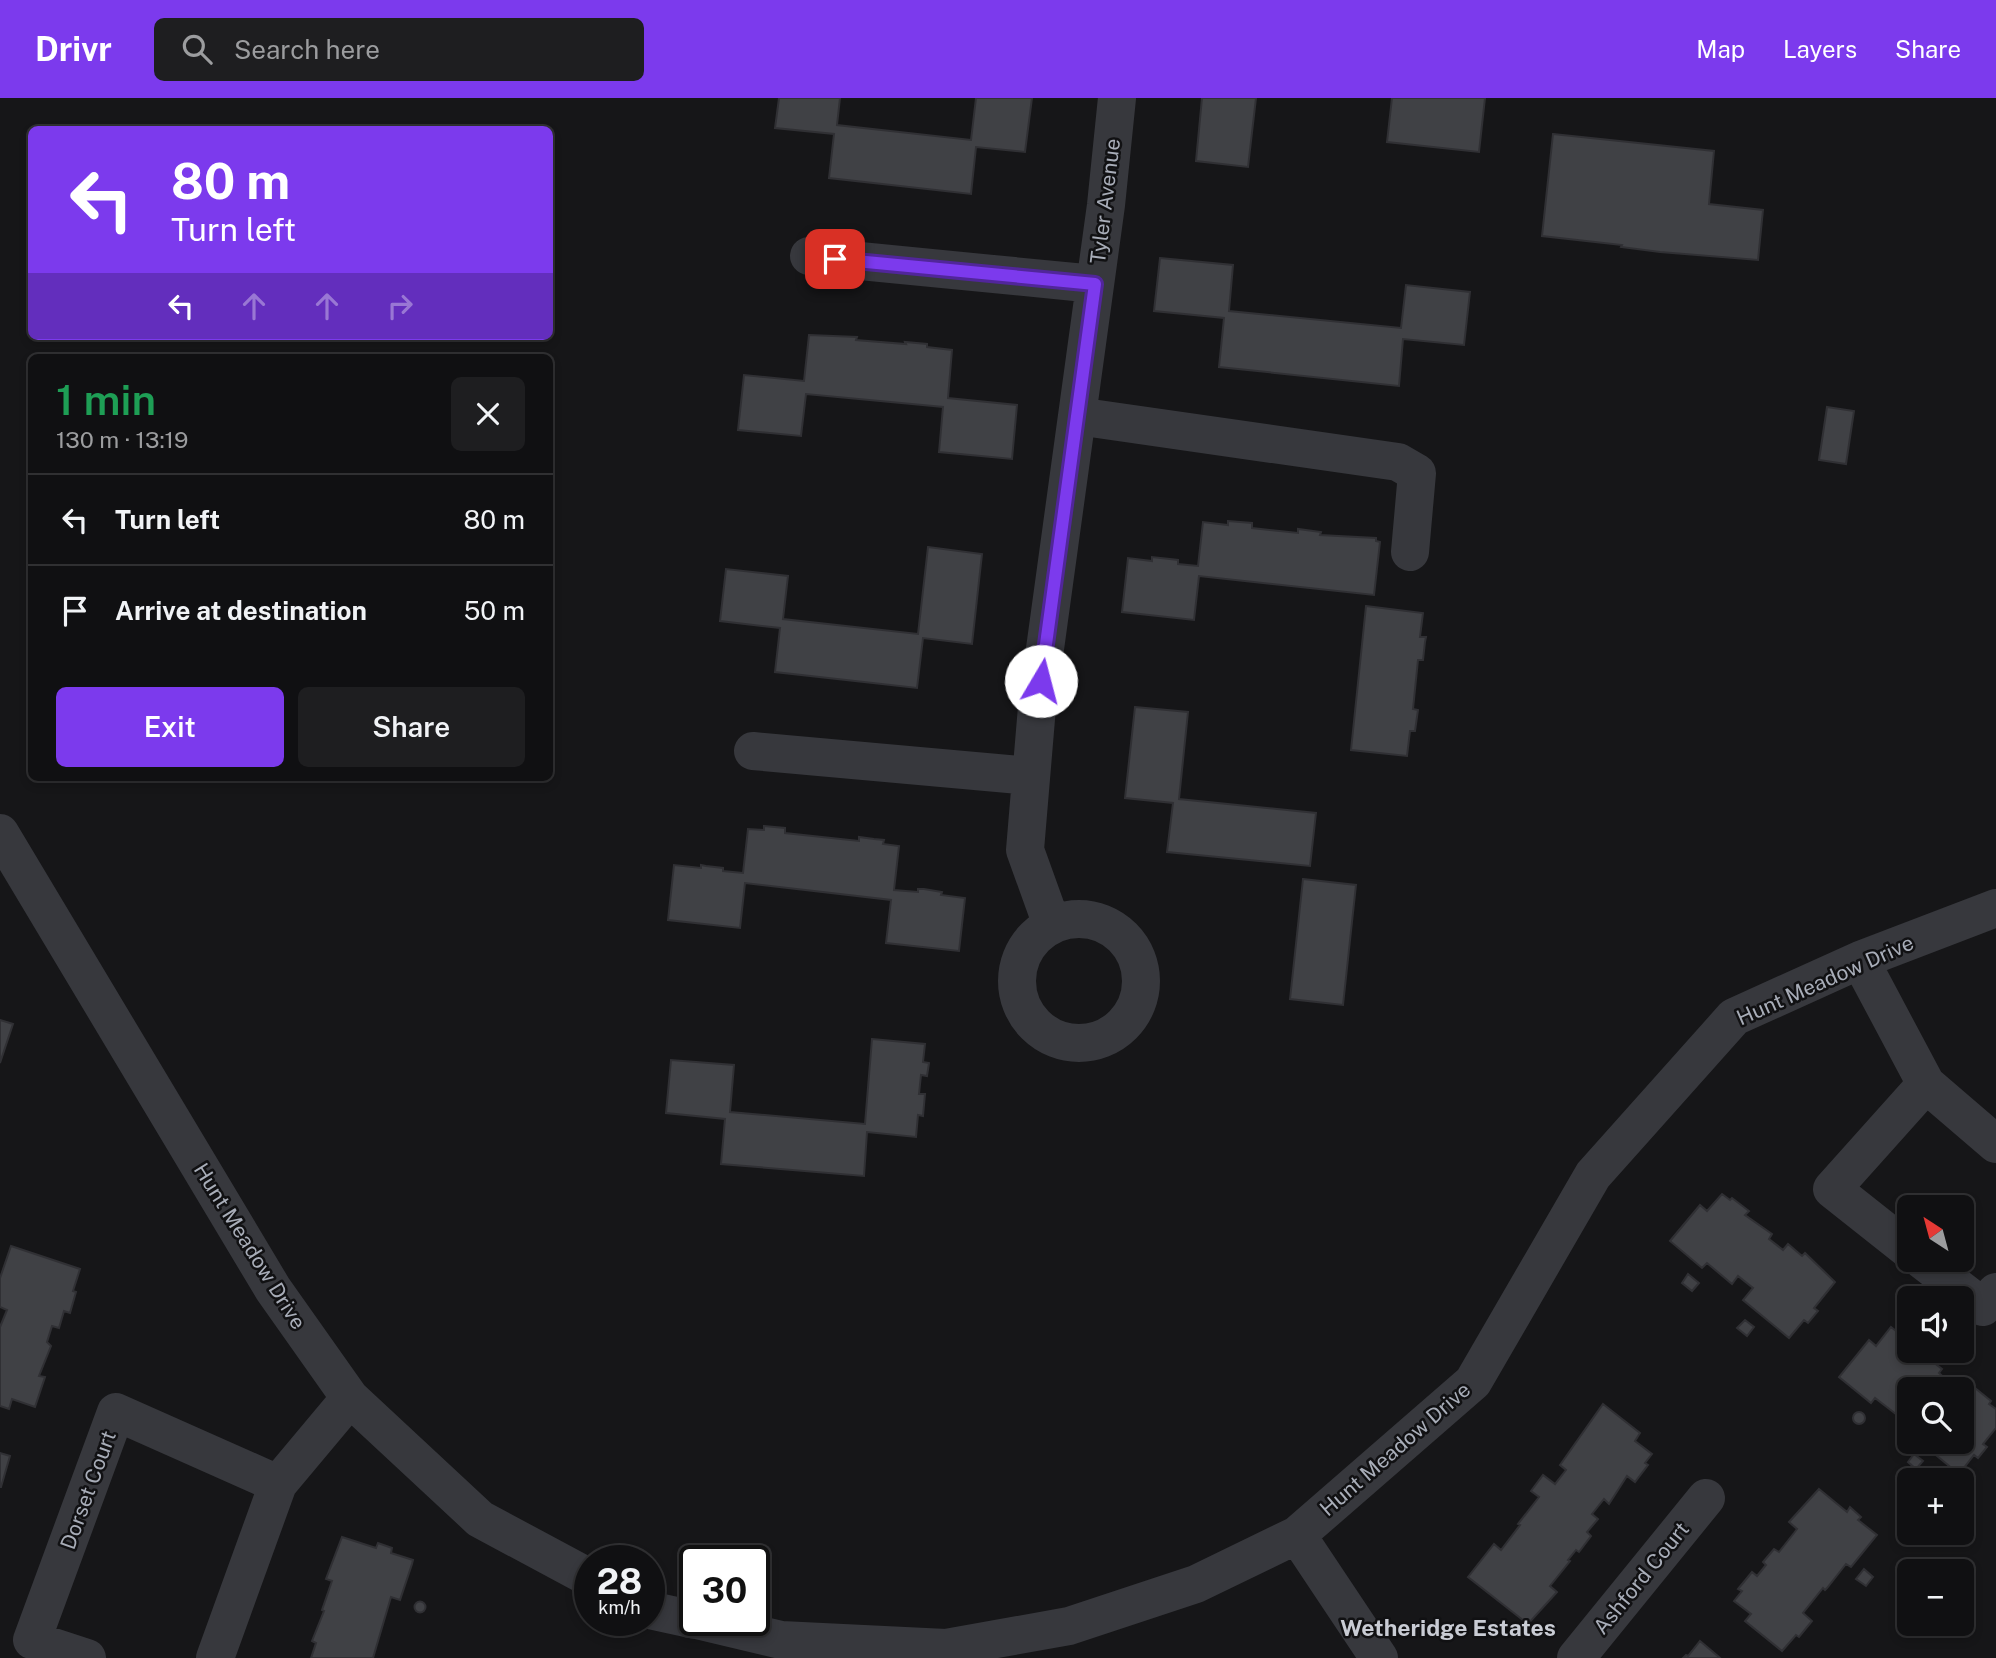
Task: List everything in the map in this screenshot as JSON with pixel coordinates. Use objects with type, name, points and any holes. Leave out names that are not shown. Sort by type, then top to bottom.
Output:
[{"type":"street","name":"Tyler Avenue","points":[[1052,925],[1025,850],[1037,707],[1095,284],[1116,98]]},
{"type":"street","points":[[810,256],[1095,284]]},
{"type":"street","points":[[1077,416],[1398,462],[1417,473],[1410,552]]},
{"type":"street","points":[[753,751],[1031,776]]},
{"type":"street","name":"Hunt Meadow Drive","points":[[2,842],[273,1289],[350,1398],[480,1519],[574,1569]]},
{"type":"street","name":"Hunt Meadow Drive","points":[[764,1636],[781,1640],[946,1653],[1082,1622],[1196,1584],[1297,1535],[1473,1382],[1593,1175],[1734,1017],[1860,960],[1996,908]]},
{"type":"street","points":[[1860,960],[1926,1084],[1996,1144]]},
{"type":"street","points":[[1897,1240],[1832,1189],[1926,1084]]},
{"type":"street","points":[[1938,1272],[1983,1307],[1996,1292]]},
{"type":"street","points":[[215,1658],[278,1483],[350,1398]]},
{"type":"street","name":"Dorset Court","points":[[86,1658],[32,1640],[116,1412],[278,1483]]},
{"type":"street","name":"Ashford Court","points":[[1576,1658],[1706,1498]]},
{"type":"street","points":[[1297,1535],[1379,1658]]},
{"type":"building","points":[[779,98],[840,98],[837,125],[971,140],[976,98],[1032,98],[1025,152],[976,147],[971,194],[829,178],[834,134],[775,128]]},
{"type":"building","points":[[1202,98],[1256,98],[1248,167],[1196,161]]},
{"type":"building","points":[[1392,98],[1485,98],[1479,152],[1387,142]]},
{"type":"building","points":[[1553,134],[1714,151],[1709,204],[1763,210],[1758,260],[1660,252],[1542,236]]},
{"type":"building","points":[[1160,258],[1233,265],[1229,311],[1401,328],[1406,285],[1470,292],[1464,345],[1403,339],[1399,386],[1219,367],[1224,318],[1154,311]]},
{"type":"building","points":[[809,335],[927,344],[927,347],[952,350],[948,398],[1017,405],[1012,459],[939,452],[943,407],[806,394],[801,436],[738,430],[744,375],[804,381]]},
{"type":"building","points":[[1827,407],[1854,411],[1846,464],[1819,460]]},
{"type":"building","points":[[1228,521],[1252,523],[1252,528],[1298,533],[1298,529],[1321,532],[1320,535],[1376,538],[1376,541],[1380,542],[1374,595],[1199,576],[1194,620],[1122,612],[1128,558],[1152,561],[1152,557],[1170,559],[1178,560],[1178,564],[1198,566],[1203,522],[1228,525]]},
{"type":"building","points":[[928,547],[982,554],[972,644],[923,638],[917,688],[775,672],[780,628],[720,621],[726,569],[788,576],[783,619],[918,634]]},
{"type":"building","points":[[1366,606],[1423,613],[1420,637],[1426,637],[1423,660],[1418,660],[1413,709],[1418,710],[1415,731],[1410,731],[1407,756],[1351,750]]},
{"type":"building","points":[[1135,707],[1188,712],[1179,799],[1316,813],[1310,866],[1167,852],[1173,803],[1125,798]]},
{"type":"building","points":[[764,826],[785,828],[785,833],[859,841],[859,837],[884,840],[883,844],[899,846],[894,890],[918,892],[918,889],[924,889],[942,892],[941,895],[965,898],[959,951],[886,943],[891,900],[745,883],[740,928],[668,920],[674,865],[701,868],[701,865],[743,873],[748,829],[764,830]]},
{"type":"building","points":[[1303,879],[1356,885],[1343,1005],[1290,999]]},
{"type":"building","points":[[0,1020],[13,1024],[0,1063]]},
{"type":"building","points":[[872,1039],[925,1044],[923,1062],[929,1063],[927,1076],[921,1075],[919,1094],[925,1094],[923,1116],[918,1115],[916,1137],[867,1132],[864,1176],[721,1164],[725,1119],[666,1113],[671,1060],[734,1065],[730,1112],[865,1124]]},
{"type":"building","points":[[1722,1194],[1749,1211],[1745,1215],[1772,1234],[1769,1239],[1783,1250],[1788,1244],[1802,1256],[1805,1253],[1835,1282],[1814,1308],[1818,1311],[1808,1323],[1804,1320],[1789,1338],[1743,1300],[1753,1288],[1738,1276],[1732,1284],[1707,1263],[1702,1268],[1670,1241],[1700,1205],[1707,1211]]},
{"type":"building","points":[[11,1246],[80,1269],[70,1313],[64,1311],[59,1328],[52,1326],[47,1342],[51,1346],[39,1376],[45,1377],[35,1407],[12,1399],[9,1409],[0,1406],[0,1327],[7,1310],[0,1307],[0,1278]]},
{"type":"building","points":[[1688,1274],[1699,1283],[1692,1291],[1682,1283]]},
{"type":"building","points":[[1745,1320],[1754,1327],[1747,1336],[1737,1328]]},
{"type":"building","points":[[1891,1327],[1897,1332],[1897,1363],[1934,1363],[1942,1369],[1939,1373],[1943,1377],[1897,1377],[1897,1415],[1875,1398],[1871,1403],[1839,1377],[1869,1340],[1876,1346]]},
{"type":"building","points":[[1975,1388],[1991,1401],[1989,1404],[1996,1409],[1996,1428],[1983,1444],[1987,1447],[1978,1458],[1974,1455],[1964,1468],[1952,1468],[1935,1454],[1974,1454]]},
{"type":"building","points":[[1603,1404],[1640,1433],[1635,1441],[1652,1454],[1645,1463],[1648,1465],[1635,1482],[1627,1476],[1609,1504],[1604,1499],[1592,1514],[1598,1519],[1587,1532],[1591,1536],[1579,1552],[1576,1550],[1550,1586],[1557,1592],[1528,1624],[1468,1577],[1494,1544],[1501,1550],[1520,1525],[1518,1524],[1539,1497],[1531,1491],[1543,1475],[1555,1484],[1566,1470],[1560,1465]]},
{"type":"building","points":[[1859,1412],[1865,1418],[1859,1424],[1853,1418]]},
{"type":"building","points":[[0,1453],[10,1456],[1,1487],[0,1487]]},
{"type":"building","points":[[1914,1454],[1923,1461],[1917,1468],[1908,1462]]},
{"type":"building","points":[[1819,1489],[1847,1512],[1850,1507],[1861,1517],[1858,1520],[1877,1535],[1851,1567],[1846,1564],[1827,1588],[1823,1588],[1803,1613],[1812,1621],[1799,1637],[1796,1635],[1782,1651],[1745,1621],[1751,1614],[1734,1601],[1742,1591],[1738,1589],[1752,1572],[1757,1576],[1766,1565],[1763,1562],[1774,1549],[1779,1552],[1794,1533],[1797,1529],[1789,1522]]},
{"type":"building","points":[[342,1537],[376,1548],[378,1543],[392,1548],[391,1553],[413,1560],[412,1564],[400,1600],[391,1597],[373,1658],[311,1658],[316,1643],[312,1641],[332,1581],[326,1579]]},
{"type":"building","points":[[1864,1569],[1873,1577],[1866,1586],[1856,1579]]},
{"type":"building","points":[[420,1601],[426,1607],[420,1613],[414,1607]]},
{"type":"building","points":[[1700,1641],[1720,1658],[1683,1658],[1688,1656]]},
{"type":"district","name":"Wetheridge Estates","points":[[1448,1627]]},
{"type":"route","points":[[835,259],[1095,284],[1041,681]]}]
